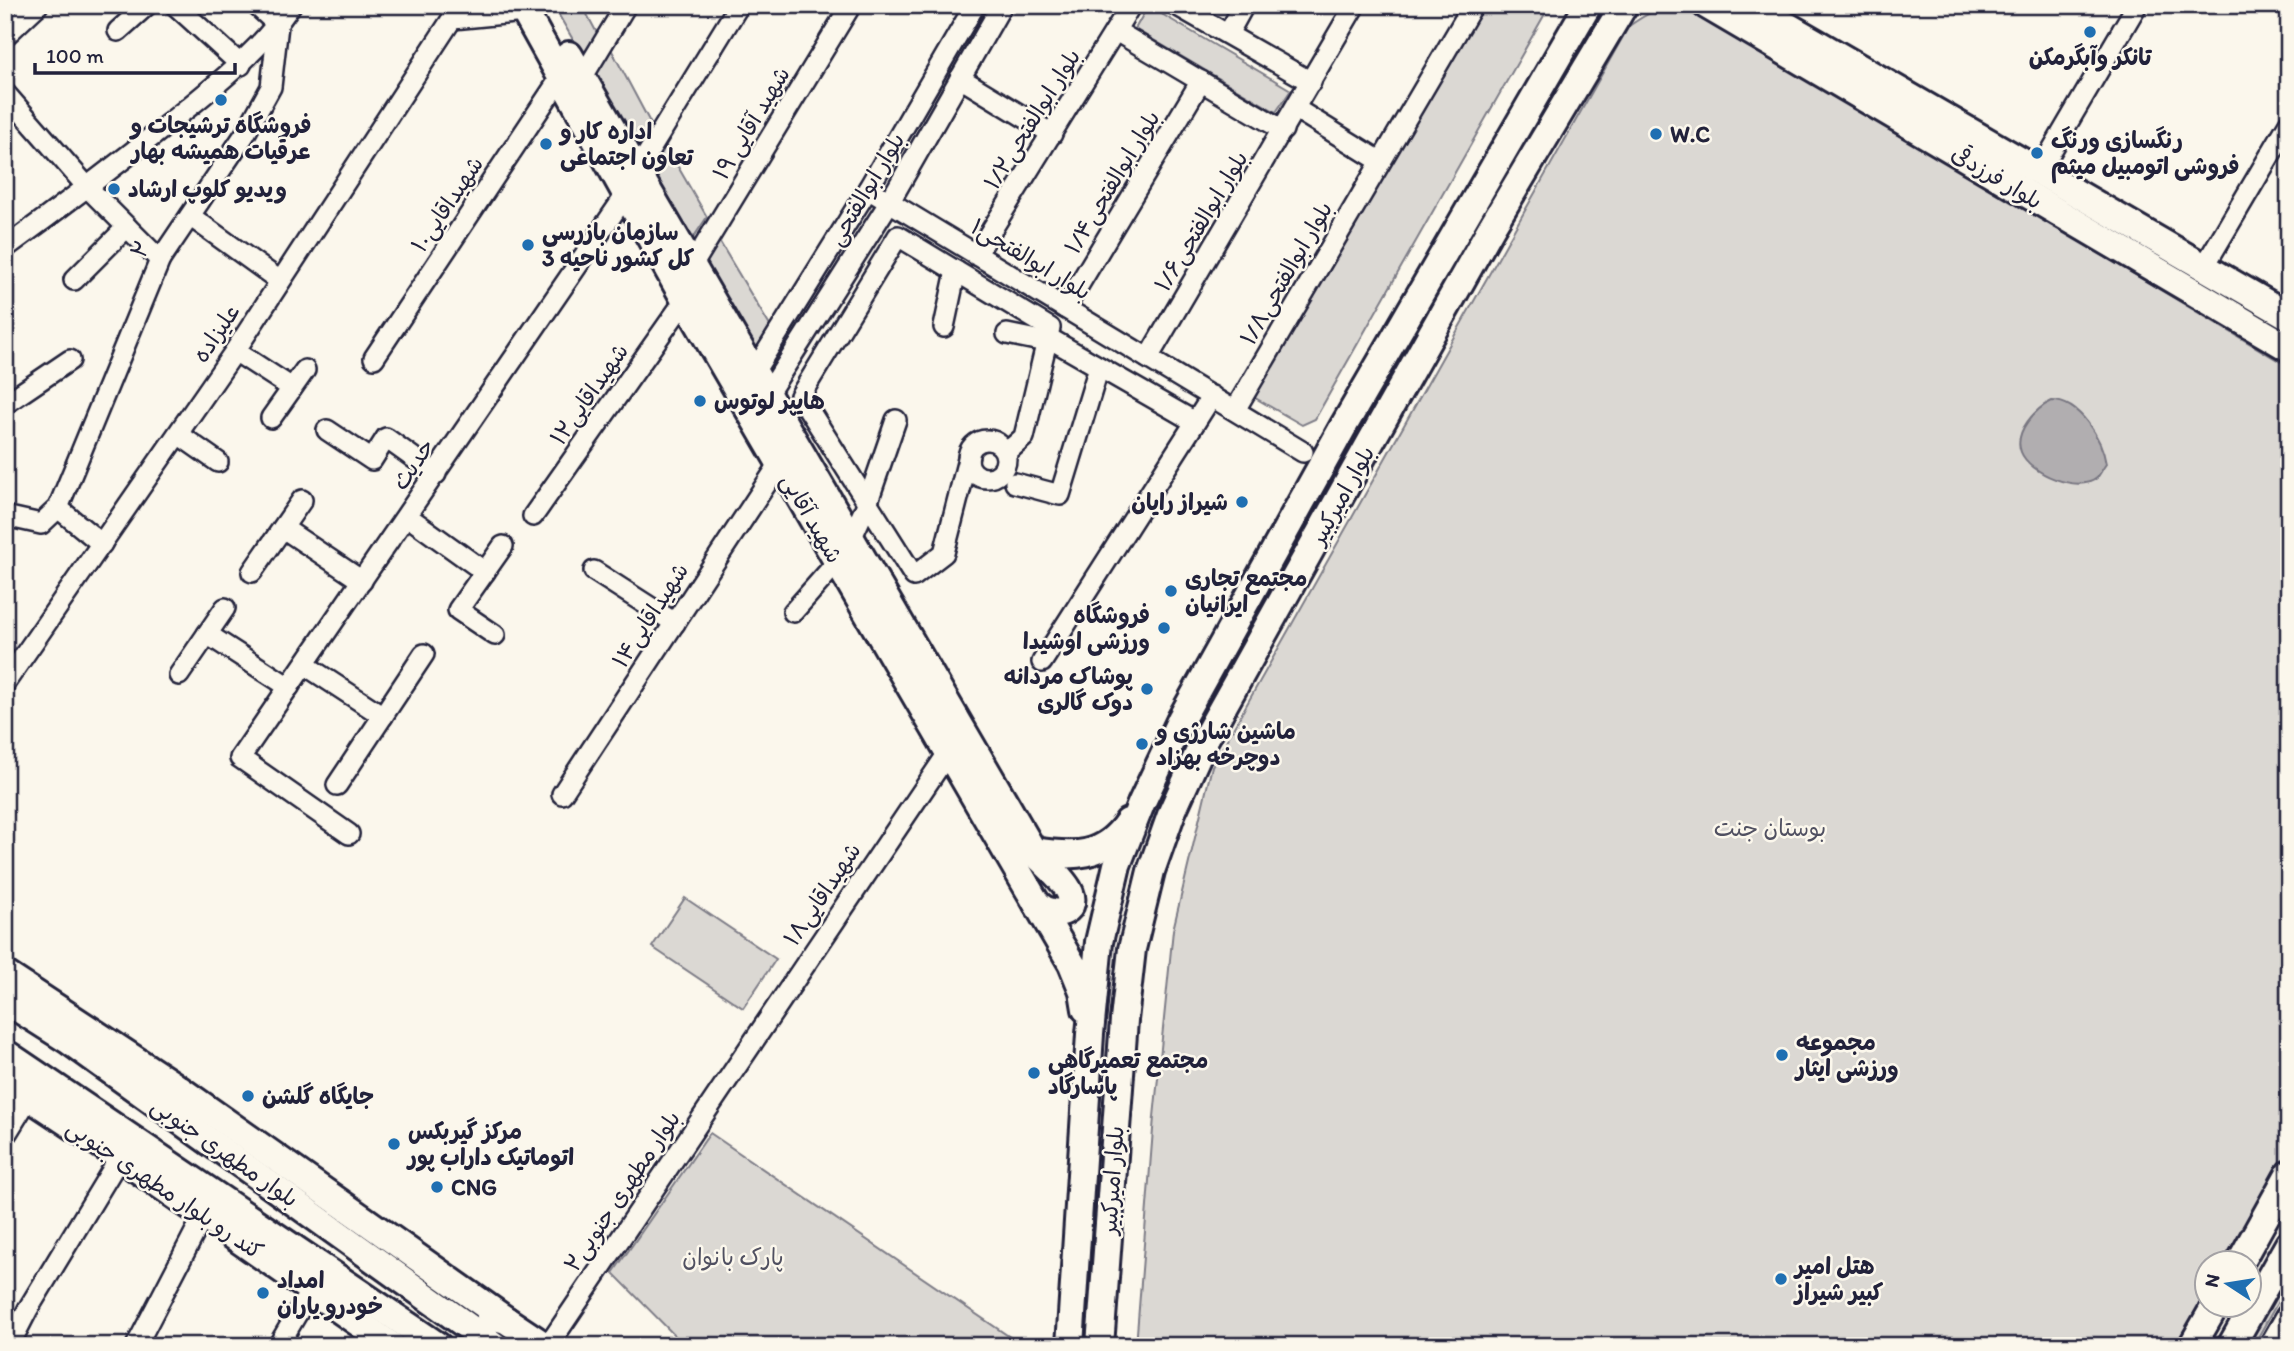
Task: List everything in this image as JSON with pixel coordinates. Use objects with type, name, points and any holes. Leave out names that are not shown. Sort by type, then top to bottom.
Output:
[{"type":"main road","name":"بلوار امیرکبیر","points":[[1070,1346],[1090,1034],[1099,942],[1116,865],[1181,719],[1343,427],[1588,5]]},
{"type":"main road","name":"بلوار فرزدقی","points":[[1751,5],[2289,316]]},
{"type":"main road","name":"بلوار فرزدقی","points":[[1708,6],[2289,348]]},
{"type":"main road","name":"شهید آقایی","points":[[529,7],[572,77],[637,172],[767,395],[948,753],[1072,964],[1083,991],[1090,1034]]},
{"type":"main road","name":"بلوار امیرکبیر","points":[[1100,1346],[1132,949],[1151,872],[1172,812],[1205,739],[1491,228],[1624,10]]},
{"type":"main road","name":"شهید آقایی","points":[[572,77],[625,196],[780,463],[844,550],[1033,851],[1068,889],[1071,898],[1063,913],[1055,915],[1037,904]]},
{"type":"main road","points":[[1343,427],[1370,443]]},
{"type":"main road","points":[[1033,851],[1066,856],[1101,849],[1119,835],[1141,804]]},
{"type":"main road","points":[[5,974],[210,1111],[546,1346]]},
{"type":"main road","name":"بلوار مطهری جنوبی","points":[[5,1000],[68,1040],[495,1346]]},
{"type":"main road","points":[[44,1000],[68,1040]]},
{"type":"main road","points":[[1113,1346],[1136,1101],[1122,1048]]},
{"type":"main road","name":"بلوار مطهری جنوبی","points":[[5,1053],[432,1343]]},
{"type":"main road","name":"کند رو بلوار مطهری جنوبی","points":[[5,1081],[120,1157],[392,1346]]},
{"type":"main road","points":[[2247,1250],[2289,1174]]},
{"type":"main road","points":[[2262,1292],[2289,1244]]},
{"type":"main road","points":[[443,1307],[506,1320]]},
{"type":"main road","points":[[2273,1346],[2289,1318]]},
{"type":"main road","points":[[2192,1346],[2207,1320]]},
{"type":"main road","points":[[2221,1346],[2243,1320]]},
{"type":"main road","points":[[2231,1346],[2246,1320]]},
{"type":"street","points":[[5,36],[38,5]]},
{"type":"street","points":[[118,31],[147,5]]},
{"type":"street","points":[[175,5],[241,65]]},
{"type":"street","points":[[256,5],[278,25]]},
{"type":"street","points":[[5,248],[88,188],[241,65],[278,25],[291,5]]},
{"type":"street","name":"شهیداقایی۱۰","points":[[374,358],[572,77],[626,5]]},
{"type":"street","points":[[637,172],[739,5]]},
{"type":"street","name":"شهید آقایی ۱۹","points":[[692,266],[851,5]]},
{"type":"street","name":"بلوار ابوالفتحی","points":[[754,372],[868,189],[975,5]]},
{"type":"street","name":"بلوار ابوالفتحی","points":[[767,395],[889,203],[1002,5]]},
{"type":"street","points":[[1176,5],[1311,82]]},
{"type":"street","points":[[1227,34],[1244,5]]},
{"type":"street","name":"بلوار ابوالفتحی۱/۶","points":[[1148,358],[1355,5]]},
{"type":"street","name":"بلوار ابوالفتحی۱/۸","points":[[1235,410],[1473,5]]},
{"type":"street","points":[[2039,172],[2137,5]]},
{"type":"street","points":[[457,12],[529,7]]},
{"type":"street","name":"بلوار ابوالفتحی۱/۲","points":[[976,255],[1130,7]]},
{"type":"street","name":"علیزاده","points":[[5,683],[234,351],[457,12]]},
{"type":"street","name":"۲","points":[[58,508],[160,260],[245,134],[271,87],[278,25]]},
{"type":"street","points":[[1116,31],[1283,130]]},
{"type":"street","points":[[960,78],[1052,134]]},
{"type":"street","name":"بلوار ابوالفتحی۱/۴","points":[[1065,309],[1201,81]]},
{"type":"street","points":[[5,93],[88,188],[160,260]]},
{"type":"street","points":[[1296,109],[1380,161]]},
{"type":"street","points":[[2204,267],[2289,123]]},
{"type":"street","name":"بلوار ابوالفتحی۱","points":[[868,189],[1303,452]]},
{"type":"street","name":"حدیث","points":[[349,834],[240,758],[625,196]]},
{"type":"street","points":[[190,216],[280,281]]},
{"type":"street","points":[[74,280],[127,227]]},
{"type":"street","points":[[968,455],[969,465],[975,474],[984,478],[994,477],[1002,472],[1006,463],[1006,453],[1000,444],[981,440],[973,446],[968,455],[944,553],[914,576],[800,396],[898,236],[1050,328],[1050,342],[1024,437],[1006,453]]},
{"type":"street","points":[[944,327],[956,271]]},
{"type":"street","name":"شهیداقایی۱۲","points":[[533,516],[685,300]]},
{"type":"street","points":[[1007,334],[1050,342],[1195,422]]},
{"type":"street","points":[[234,351],[292,388]]},
{"type":"street","points":[[5,404],[70,360]]},
{"type":"street","points":[[1015,483],[1060,495],[1099,367]]},
{"type":"street","points":[[271,418],[305,370]]},
{"type":"street","points":[[1042,662],[1212,396]]},
{"type":"street","points":[[793,612],[844,550],[867,504],[896,420]]},
{"type":"street","points":[[327,430],[372,460],[386,438],[436,474]]},
{"type":"street","points":[[178,434],[219,462]]},
{"type":"street","name":"شهیداقایی۱۴","points":[[562,794],[780,463]]},
{"type":"street","points":[[253,572],[302,500]]},
{"type":"street","points":[[5,516],[41,524],[58,508],[102,544]]},
{"type":"street","points":[[407,516],[485,572]]},
{"type":"street","points":[[283,528],[362,581]]},
{"type":"street","points":[[495,635],[458,610],[503,546]]},
{"type":"street","points":[[594,571],[675,623]]},
{"type":"street","points":[[179,675],[225,608]]},
{"type":"street","points":[[207,634],[289,687]]},
{"type":"street","points":[[337,785],[424,654]]},
{"type":"street","points":[[305,665],[383,716]]},
{"type":"street","name":"شهیداقایی۱۸","points":[[737,1063],[948,753]]},
{"type":"street","name":"بلوار مطهری جنوبی۲","points":[[546,1346],[737,1063]]},
{"type":"street","points":[[5,1136],[29,1097]]},
{"type":"street","points":[[9,1346],[28,1309],[120,1157]]},
{"type":"street","points":[[135,1346],[204,1215]]},
{"type":"street","points":[[278,1346],[311,1290]]},
{"type":"green space","points":[[553,5],[582,5],[598,35],[583,57]]},
{"type":"green space","points":[[1484,5],[1550,5],[1315,419],[1302,425],[1250,395]]},
{"type":"green space","points":[[1148,6],[1291,90],[1276,112],[1135,29]]},
{"type":"green space","name":"بوستان جنت","points":[[1665,8],[1690,8],[2289,367],[2289,1152],[2232,1250],[2192,1250],[2193,1320],[2178,1346],[1136,1346],[1154,1117],[1173,930],[1212,766],[1629,26],[1652,12]]},
{"type":"green space","points":[[611,49],[653,128],[638,153],[594,73]]},
{"type":"green space","points":[[666,146],[707,217],[691,241],[651,170]]},
{"type":"green space","points":[[718,239],[770,326],[755,352],[705,264]]},
{"type":"green space","points":[[685,898],[776,959],[743,1008],[652,947]]},
{"type":"green space","name":"پارک بانوان","points":[[710,1133],[1023,1346],[685,1346],[613,1273]]},
{"type":"green space","points":[[2289,1262],[2289,1282],[2253,1346],[2241,1346],[2256,1320],[2262,1320],[2262,1309]]},
{"type":"shaded area","points":[[2052,401],[2072,407],[2095,433],[2106,464],[2097,478],[2078,484],[2055,479],[2034,467],[2021,452],[2020,437],[2027,422],[2039,409]]},
{"type":"place","name":"تانکر وآبگرمکن","points":[[2090,32]]},
{"type":"place","name":"فروشگاه ترشیجات و عرقیات همیشه بهار","points":[[221,100]]},
{"type":"place","name":"W.C","points":[[1656,134]]},
{"type":"place","name":"اداره کار و تعاون اجتماعی","points":[[546,144]]},
{"type":"place","name":"رنگسازی ورنگ فروشی اتومبیل میثم","points":[[2037,153]]},
{"type":"place","name":"ویدیو کلوپ ارشاد","points":[[114,189]]},
{"type":"place","name":"سازمان بازرسی کل کشور ناحیه 3","points":[[528,245]]},
{"type":"place","name":"هایپر لوتوس","points":[[700,401]]},
{"type":"place","name":"شیراز رایان","points":[[1242,502]]},
{"type":"place","name":"مجتمع تجاری ایرانیان","points":[[1171,591]]},
{"type":"place","name":"فروشگاه ورزشی اوشیدا","points":[[1164,628]]},
{"type":"place","name":"پوشاک مردانه دوک گالری","points":[[1147,689]]},
{"type":"place","name":"ماشین شارژی و دوچرخه بهزاد","points":[[1142,744]]},
{"type":"place","name":"مجموعه ورزشی ایثار","points":[[1782,1055]]},
{"type":"place","name":"مجتمع تعمیرگاهی پاسارگاد","points":[[1034,1073]]},
{"type":"place","name":"جایگاه گلشن","points":[[248,1096]]},
{"type":"place","name":"مرکز گیربکس اتوماتیک داراب پور","points":[[394,1144]]},
{"type":"place","name":"CNG","points":[[437,1187]]},
{"type":"place","name":"هتل امیر کبیر شیراز","points":[[1781,1279]]},
{"type":"place","name":"امداد خودرو یاران","points":[[263,1293]]}]
